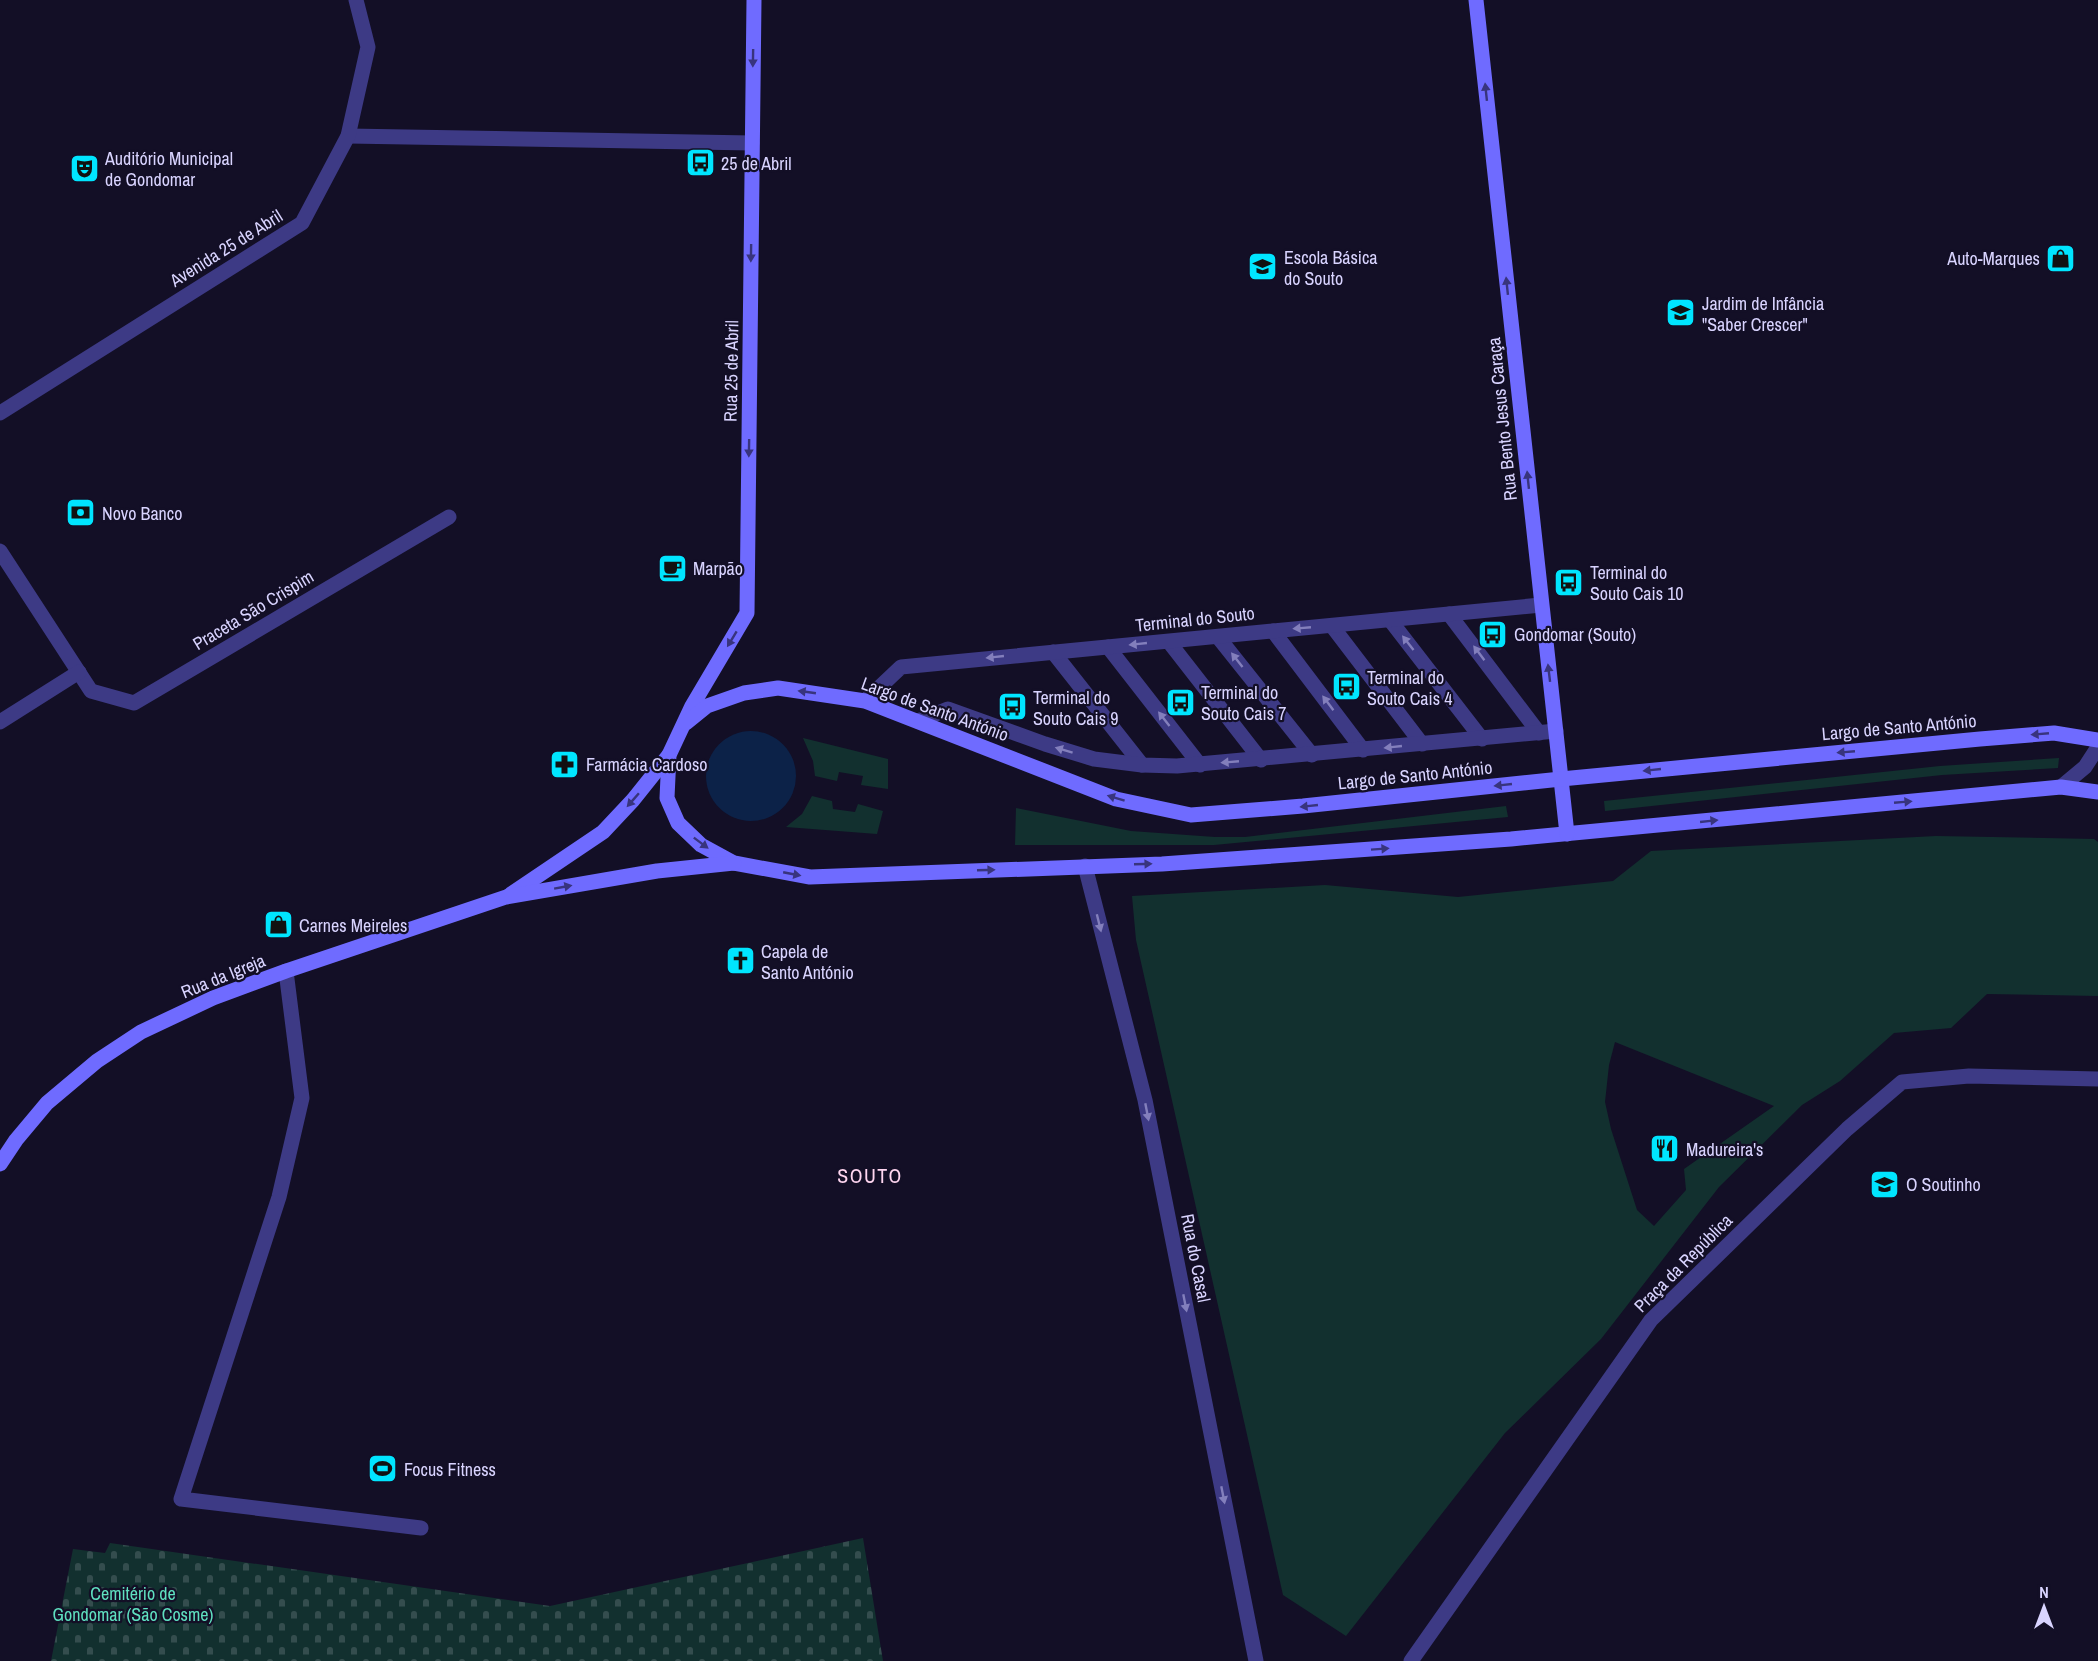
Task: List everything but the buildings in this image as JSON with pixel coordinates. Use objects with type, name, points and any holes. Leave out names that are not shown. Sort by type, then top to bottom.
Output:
[{"type":"main road","name":"Rua 25 de Abril","points":[[684,725],[692,706],[747,613],[754,0]]},
{"type":"main road","name":"Rua Bento Jesus Caraça","points":[[1476,0],[1567,834]]},
{"type":"main road","name":"Largo de Santo António","points":[[2098,740],[2054,733],[1191,815],[1116,799],[865,701],[778,688],[744,693],[707,706],[684,725],[669,755],[668,798],[678,823],[701,845],[734,863],[810,877],[1217,861],[1567,834],[2061,787],[2098,792]]},
{"type":"main road","name":"Rua da Igreja","points":[[506,897],[603,832],[633,800],[669,755]]},
{"type":"main road","name":"Rua da Igreja","points":[[0,1164],[16,1140],[47,1103],[97,1061],[151,1027],[213,998],[506,897],[657,871],[734,863]]},
{"type":"street","name":"Avenida 25 de Abril","points":[[0,413],[302,223],[348,136],[368,47],[356,0]]},
{"type":"street","points":[[348,136],[752,143]]},
{"type":"street","name":"Praceta São Crispim","points":[[0,551],[91,691],[134,703],[449,517]]},
{"type":"street","name":"Terminal do Souto","points":[[865,701],[901,667],[1541,605]]},
{"type":"street","points":[[1449,614],[1539,733]]},
{"type":"street","points":[[1390,620],[1482,739]]},
{"type":"street","points":[[1332,626],[1422,744]]},
{"type":"street","points":[[1273,631],[1363,750]]},
{"type":"street","points":[[1218,636],[1312,755]]},
{"type":"street","points":[[1169,642],[1261,760]]},
{"type":"street","points":[[1108,647],[1200,765]]},
{"type":"street","points":[[1053,652],[1142,765]]},
{"type":"street","points":[[0,722],[79,672]]},
{"type":"street","points":[[918,722],[948,709],[1094,759],[1142,765],[1178,766],[1556,731]]},
{"type":"street","points":[[2061,787],[2085,767],[2098,747]]},
{"type":"street","name":"Rua do Casal","points":[[1085,866],[1145,1100],[1256,1661]]},
{"type":"street","points":[[286,971],[302,1098],[279,1197],[181,1499],[421,1528]]},
{"type":"street","name":"Praça da República","points":[[1411,1661],[1651,1320],[1855,1122],[1902,1082],[1969,1076],[2098,1079]]},
{"type":"green space","points":[[803,738],[888,759],[888,789],[861,785],[863,776],[839,772],[837,781],[815,776],[813,761]]},
{"type":"green space","points":[[2059,758],[2058,768],[1942,775],[1605,811],[1604,801],[1940,766]]},
{"type":"green space","points":[[812,796],[832,801],[833,809],[855,812],[858,804],[883,811],[877,834],[786,827],[802,814]]},
{"type":"green space","points":[[1506,806],[1508,817],[1214,845],[1015,845],[1016,808],[1131,831],[1245,837]]},
{"type":"green space","points":[[1936,836],[2094,839],[2098,842],[2098,996],[1987,994],[1951,1028],[1894,1033],[1840,1081],[1802,1105],[1719,1187],[1601,1339],[1505,1433],[1346,1636],[1283,1595],[1136,940],[1132,896],[1325,885],[1458,897],[1613,881],[1651,851]],"holes":[[[1615,1042],[1774,1106],[1684,1169],[1686,1190],[1654,1226],[1637,1210],[1611,1129],[1605,1102],[1609,1065]]]},
{"type":"green space","name":"Cemitério de Gondomar (São Cosme)","points":[[863,1538],[883,1661],[51,1661],[73,1549],[105,1553],[110,1543],[550,1606]]},
{"type":"water","points":[[751,731],[768,734],[783,744],[793,759],[796,776],[793,793],[783,808],[768,818],[751,821],[734,818],[719,808],[709,793],[706,776],[709,759],[719,744],[734,734]]},
{"type":"place","name":"25 de Abril","points":[[700,163]]},
{"type":"place","name":"Auditório Municipal de Gondomar","points":[[84,168]]},
{"type":"place","name":"Auto-Marques","points":[[2061,258]]},
{"type":"place","name":"Escola Básica do Souto","points":[[1263,267]]},
{"type":"place","name":"Jardim de Infância \"Saber Crescer\"","points":[[1681,313]]},
{"type":"place","name":"Novo Banco","points":[[81,513]]},
{"type":"place","name":"Marpão","points":[[672,568]]},
{"type":"place","name":"Terminal do Souto Cais 10","points":[[1569,582]]},
{"type":"place","name":"Gondomar (Souto)","points":[[1493,634]]},
{"type":"place","name":"Terminal do Souto Cais 4","points":[[1346,687]]},
{"type":"place","name":"Terminal do Souto Cais 7","points":[[1180,702]]},
{"type":"place","name":"Terminal do Souto Cais 9","points":[[1012,707]]},
{"type":"place","name":"Farmácia Cardoso","points":[[565,764]]},
{"type":"place","name":"Carnes Meireles","points":[[278,925]]},
{"type":"place","name":"Capela de Santo António","points":[[740,961]]},
{"type":"place","name":"Madureira's","points":[[1665,1149]]},
{"type":"place","name":"O Soutinho","points":[[1885,1184]]},
{"type":"place","name":"Focus Fitness","points":[[383,1469]]},
{"type":"district","name":"SOUTO","points":[[870,1175]]}]
